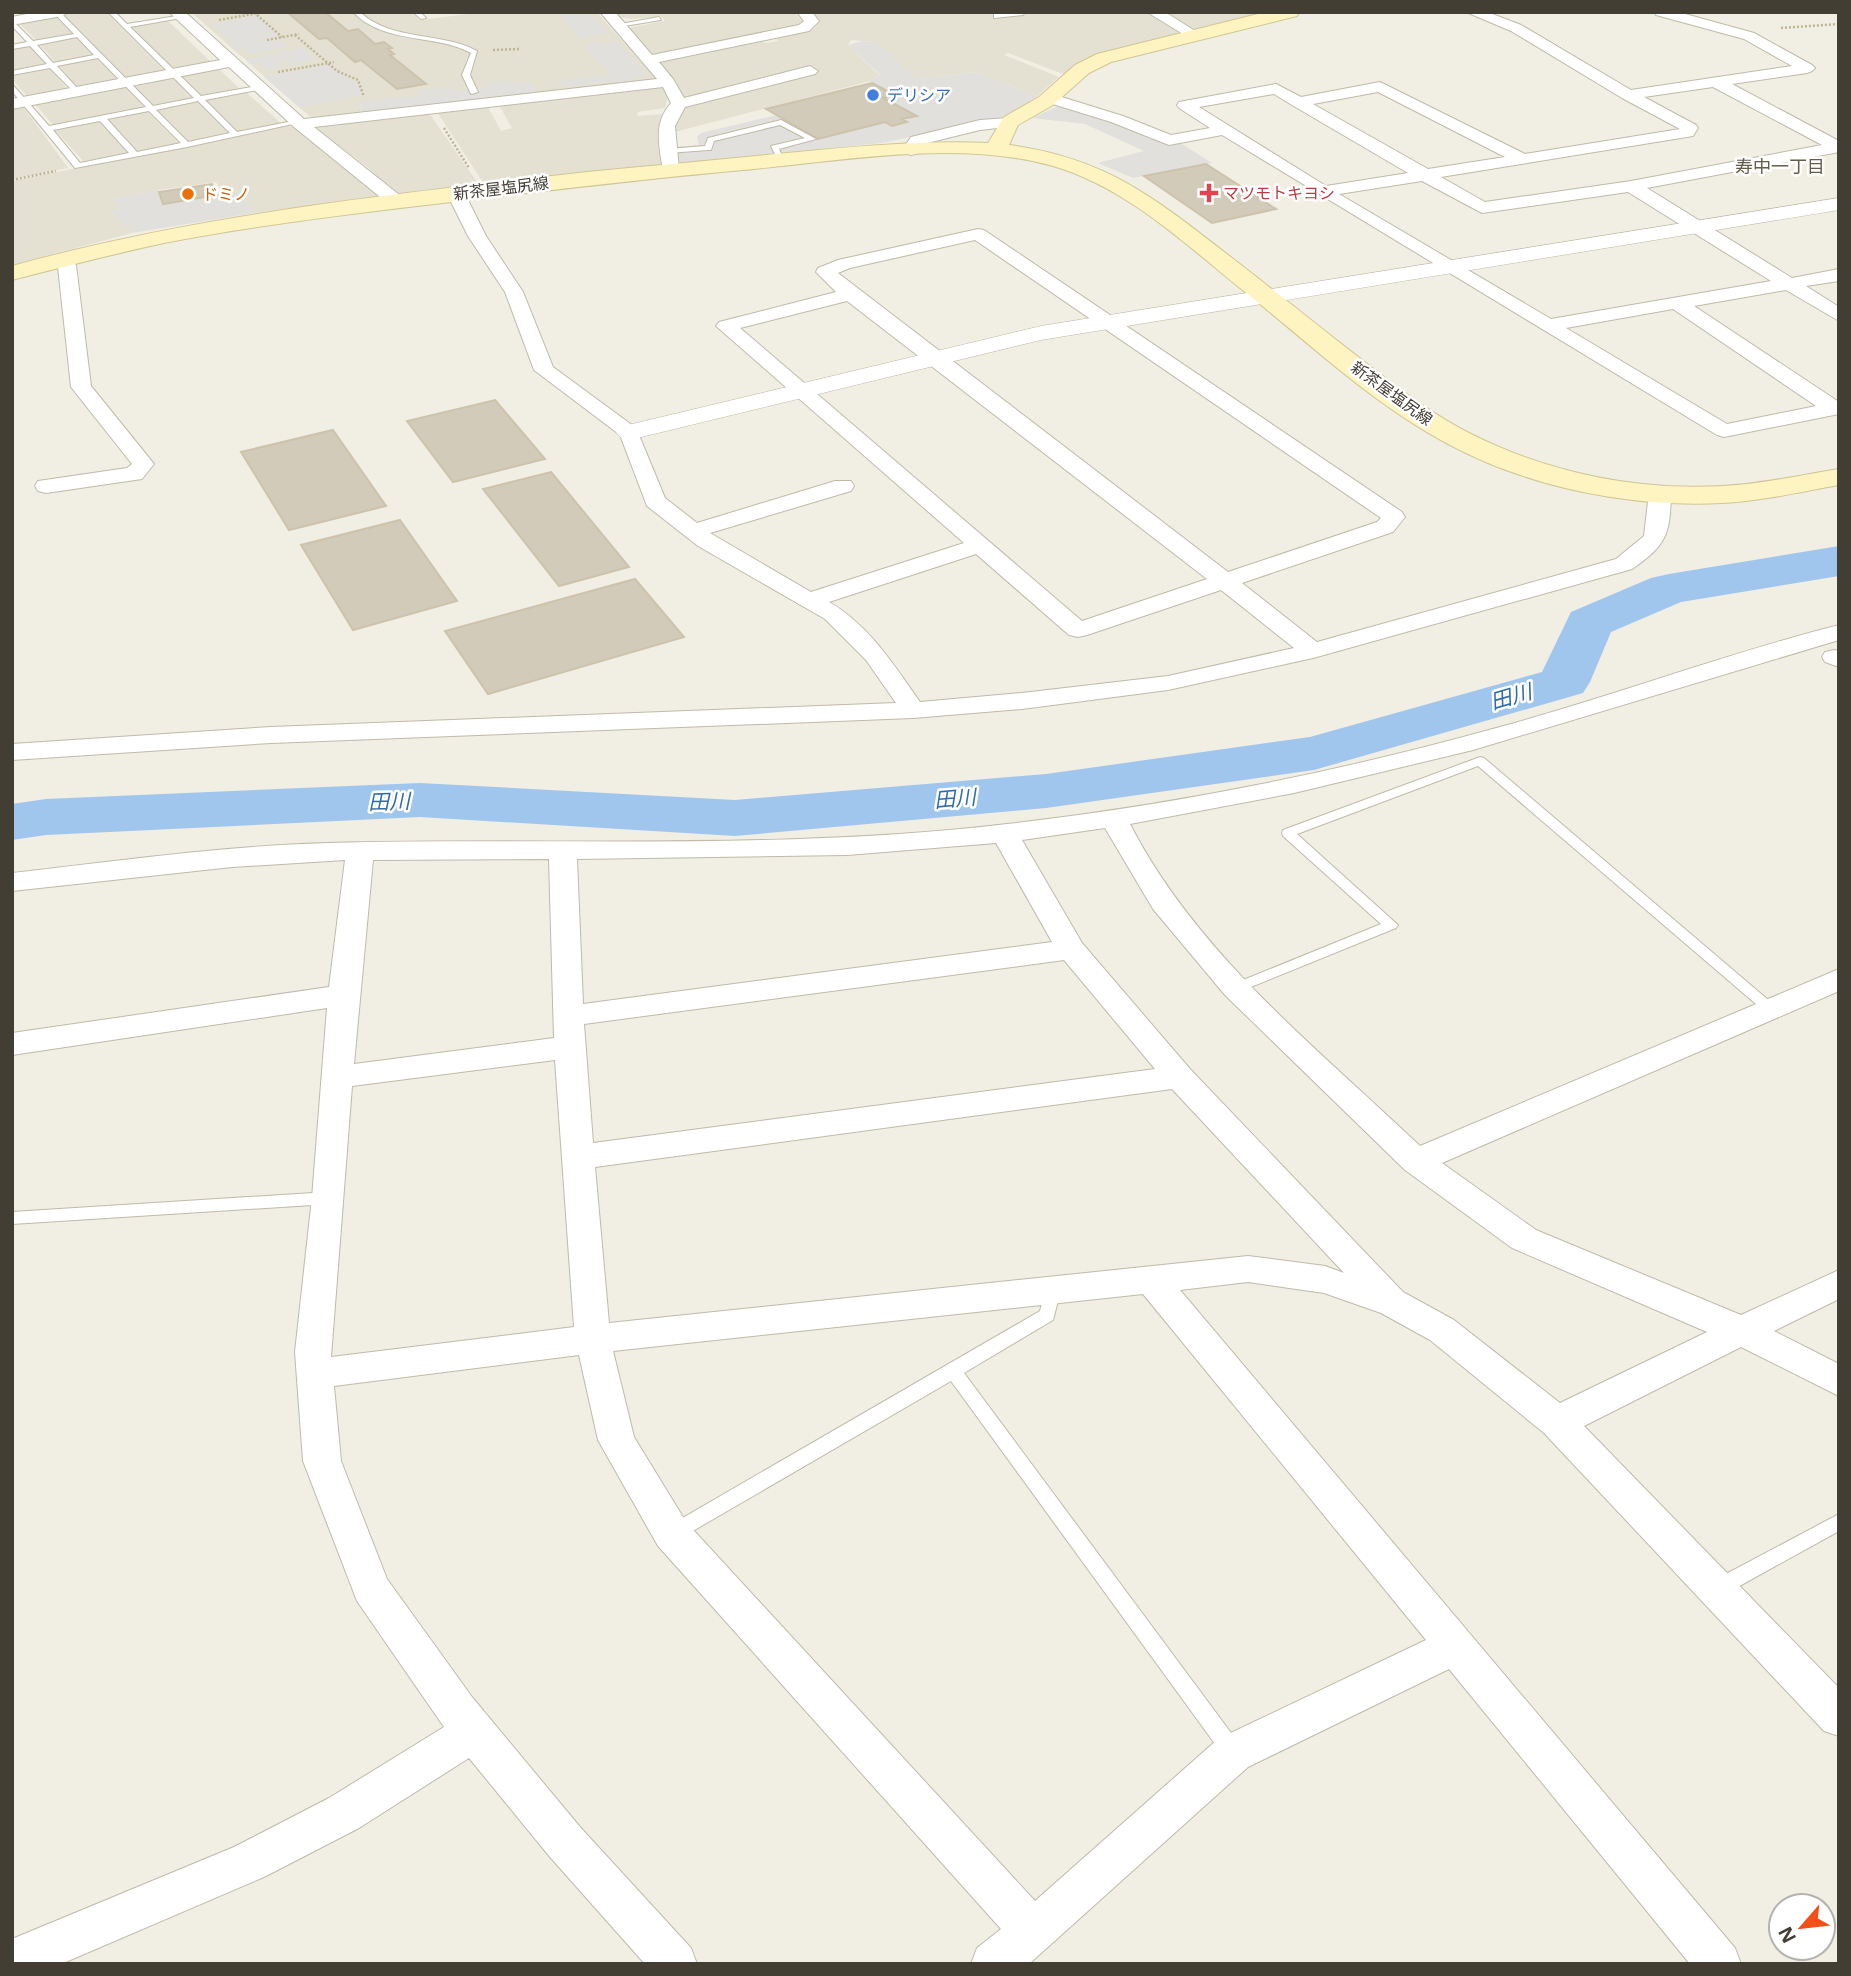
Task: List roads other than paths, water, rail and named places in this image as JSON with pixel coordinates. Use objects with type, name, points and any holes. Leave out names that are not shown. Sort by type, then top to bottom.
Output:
[{"type":"main road","points":[[997,150],[1009,123],[1049,98],[1082,69],[1104,58],[1290,12]]},
{"type":"main road","name":"新茶屋塩尻線","points":[[12,273],[145,238],[230,223],[456,194],[670,160],[782,161],[910,150],[997,150],[1059,161],[1102,176],[1152,208],[1392,396],[1460,439],[1497,457],[1582,481],[1660,494],[1710,495],[1749,492],[1839,477]]},
{"type":"street","points":[[607,12],[668,82],[679,104]]},
{"type":"street","points":[[648,60],[804,27],[812,21],[804,12]]},
{"type":"street","points":[[999,15],[1018,12]]},
{"type":"street","points":[[1154,12],[1196,36]]},
{"type":"street","points":[[1325,191],[1687,133],[1690,128],[1628,96],[1516,29],[1473,12]]},
{"type":"street","points":[[1628,96],[1807,68],[1749,36],[1661,12]]},
{"type":"street","points":[[12,22],[60,13]]},
{"type":"street","points":[[178,14],[299,123],[361,170],[396,201]]},
{"type":"street","points":[[19,103],[233,62]]},
{"type":"street","points":[[670,160],[666,127],[670,111],[679,104],[810,71]]},
{"type":"street","points":[[299,123],[668,82]]},
{"type":"street","points":[[1718,83],[1838,147]]},
{"type":"street","points":[[1298,102],[1380,87],[1524,160]]},
{"type":"street","points":[[1836,409],[1724,431],[1446,267],[1185,105],[1276,89],[1424,177],[1482,208],[1631,186],[1838,147]]},
{"type":"street","points":[[1049,98],[1117,119],[1169,140],[1224,130]]},
{"type":"street","points":[[910,150],[917,140],[980,125],[1009,123]]},
{"type":"street","points":[[1631,186],[1839,315]]},
{"type":"street","points":[[456,194],[477,236],[514,292],[544,370],[629,432],[655,501],[706,541],[834,614],[875,655],[913,710]]},
{"type":"street","points":[[629,432],[934,357],[1106,321],[1839,204]]},
{"type":"street","points":[[850,294],[726,326],[1079,630],[1226,582],[1385,527],[1394,517],[978,234],[844,264],[825,272],[850,294],[1226,582],[1313,651]]},
{"type":"street","points":[[47,486],[134,474],[143,464],[80,387],[66,265],[60,259]]},
{"type":"street","points":[[1550,326],[1839,275]]},
{"type":"street","points":[[1678,304],[1836,409]]},
{"type":"street","points":[[693,531],[843,486]]},
{"type":"street","points":[[12,752],[271,735],[913,710],[1022,701],[1168,682],[1313,651],[1624,564],[1649,547],[1659,534],[1660,494]]},
{"type":"street","points":[[810,600],[980,545]]},
{"type":"street","points":[[12,882],[242,858],[360,851],[857,846],[1004,833],[1114,818],[1340,775],[1837,650]]},
{"type":"street","points":[[1114,818],[1129,850],[1163,902],[1236,988],[1416,1161],[1524,1239],[1739,1330],[1839,1381]]},
{"type":"street","points":[[1004,833],[1072,949],[1179,1077],[1393,1303]]},
{"type":"street","points":[[564,850],[569,1031],[593,1339],[616,1440],[672,1534],[1033,1932]]},
{"type":"street","points":[[360,851],[344,995],[329,1198],[313,1352],[317,1373],[322,1461],[371,1589],[474,1732],[565,1842],[675,1964]]},
{"type":"street","points":[[338,1077],[569,1031],[1072,949]]},
{"type":"street","points":[[1416,1161],[1768,1007],[1839,979]]},
{"type":"street","points":[[12,1044],[344,995]]},
{"type":"street","points":[[578,1157],[1179,1077]]},
{"type":"street","points":[[317,1373],[593,1339],[1150,1278],[1248,1269],[1325,1280],[1393,1303],[1442,1330],[1557,1422],[1839,1717]]},
{"type":"street","points":[[1150,1278],[1718,1964]]},
{"type":"street","points":[[1557,1422],[1839,1283]]},
{"type":"street","points":[[993,1964],[1033,1932],[1233,1753],[1455,1646]]},
{"type":"street","points":[[12,1962],[250,1862],[344,1813],[474,1732]]},
{"type":"lane","points":[[111,12],[236,135]]},
{"type":"lane","points":[[356,12],[374,27],[397,33],[446,39],[475,52],[466,75],[474,92]]},
{"type":"lane","points":[[416,12],[423,18]]},
{"type":"lane","points":[[60,13],[78,35],[187,145]]},
{"type":"lane","points":[[125,26],[178,14]]},
{"type":"lane","points":[[618,24],[659,19]]},
{"type":"lane","points":[[12,22],[76,92]]},
{"type":"lane","points":[[12,47],[78,35]]},
{"type":"lane","points":[[12,73],[99,56]]},
{"type":"lane","points":[[12,86],[19,103],[47,129],[78,166],[299,123]]},
{"type":"lane","points":[[47,129],[260,87]]},
{"type":"lane","points":[[102,118],[135,155]]},
{"type":"lane","points":[[670,160],[708,148],[711,140],[781,122],[811,139],[774,148],[782,161]]},
{"type":"lane","points":[[1236,988],[1391,925],[1288,833],[1480,761],[1768,1007]]},
{"type":"lane","points":[[12,1218],[329,1198]]},
{"type":"lane","points":[[672,1534],[1047,1315],[1053,1289]]},
{"type":"lane","points":[[953,1371],[1233,1753]]},
{"type":"lane","points":[[1718,1588],[1839,1522]]},
{"type":"waterway","name":"田川","points":[[12,822],[46,817],[420,800],[735,818],[1046,791],[1314,753],[1564,682],[1589,623],[1669,589],[1839,561]]},
{"type":"place","name":"デリシア","points":[[873,95]]},
{"type":"place","name":"マツモトキヨシ","points":[[1209,193]]},
{"type":"place","name":"ドミノ","points":[[188,194]]},
{"type":"district","name":"寿中一丁目","points":[[1780,167]]}]
